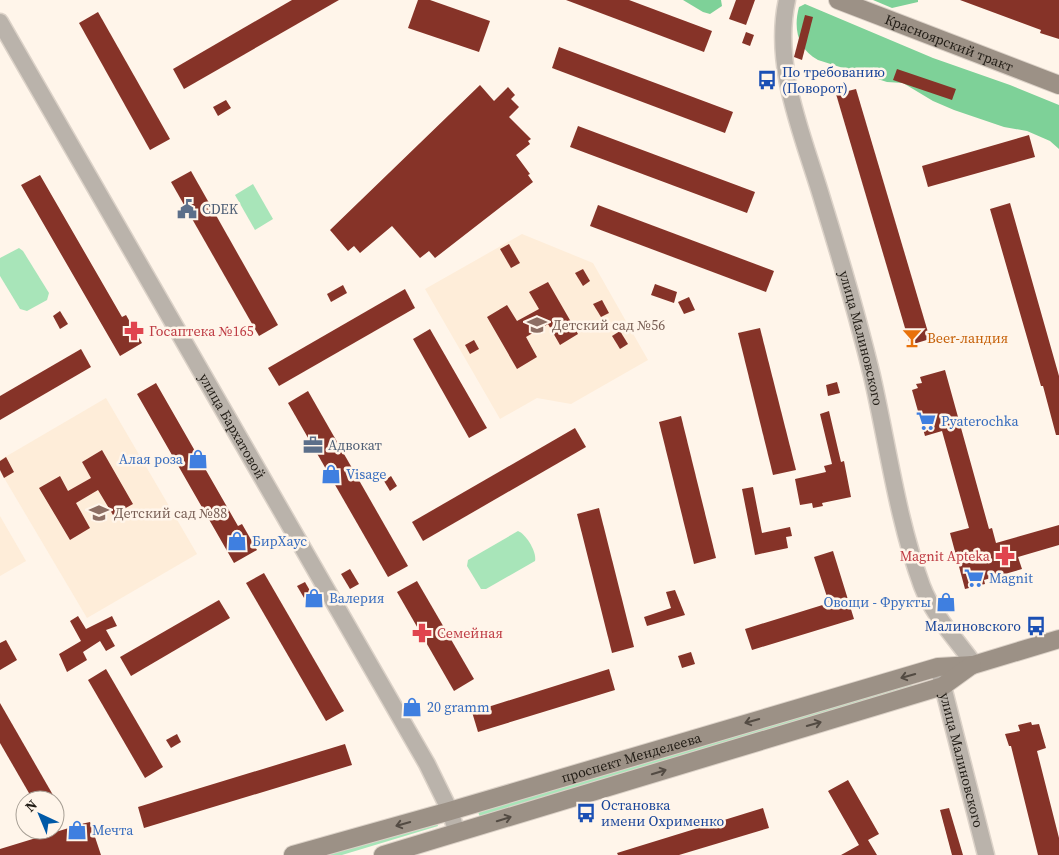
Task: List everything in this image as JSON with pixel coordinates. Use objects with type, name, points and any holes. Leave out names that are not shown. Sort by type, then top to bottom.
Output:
[{"type":"main road","name":"Красноярский тракт","points":[[838,0],[1059,85]]},
{"type":"main road","name":"проспект Менделеева","points":[[293,855],[450,811],[938,667],[973,664],[1059,638]]},
{"type":"main road","name":"проспект Менделеева","points":[[383,855],[943,686],[973,664]]},
{"type":"street","name":"улица Малиновского","points":[[787,0],[782,43],[790,91],[848,284],[872,377],[890,466],[914,561],[922,586],[936,612],[973,664]]},
{"type":"street","name":"улица Бархатовой","points":[[0,22],[407,730],[450,811],[457,833]]},
{"type":"street","name":"улица Малиновского","points":[[938,667],[986,855]]},
{"type":"shaded area","name":"Детский сад №56","points":[[522,234],[593,263],[648,360],[571,404],[537,398],[500,419],[425,289]]},
{"type":"shaded area","name":"Детский сад №88","points":[[106,398],[197,554],[87,618],[0,471],[0,460]]},
{"type":"shaded area","points":[[0,516],[26,561],[0,576]]},
{"type":"green space","points":[[683,0],[721,0],[722,6],[710,14]]},
{"type":"green space","points":[[873,0],[918,0],[918,2],[892,8]]},
{"type":"green space","points":[[805,4],[933,58],[1010,85],[1059,105],[1059,149],[1050,141],[1027,131],[1004,127],[954,110],[933,101],[903,83],[887,82],[818,60],[806,50],[797,31],[799,7]]},
{"type":"green space","points":[[253,184],[273,219],[255,230],[235,195]]},
{"type":"green space","points":[[19,248],[23,251],[49,293],[47,300],[27,311],[20,309],[0,276],[0,258]]},
{"type":"green space","points":[[518,531],[530,544],[535,561],[486,589],[481,589],[467,566],[468,560]]},
{"type":"green space","points":[[912,682],[913,687],[480,817],[478,812]]},
{"type":"green space","points":[[436,821],[438,826],[342,855],[322,855]]},
{"type":"building","points":[[292,0],[339,0],[184,89],[173,69]]},
{"type":"building","points":[[418,0],[430,0],[490,21],[479,52],[408,28]]},
{"type":"building","points":[[566,0],[629,0],[712,31],[704,52]]},
{"type":"building","points":[[736,0],[755,0],[746,25],[729,19]]},
{"type":"building","points":[[960,0],[1059,0],[1059,39],[1040,33],[1041,30]]},
{"type":"building","points":[[98,12],[170,139],[150,150],[79,23]]},
{"type":"building","points":[[805,15],[813,17],[802,60],[794,57]]},
{"type":"building","points":[[746,32],[754,35],[750,46],[742,43]]},
{"type":"building","points":[[559,47],[733,112],[725,133],[552,68]]},
{"type":"building","points":[[897,69],[956,89],[952,100],[893,80]]},
{"type":"building","points":[[480,85],[494,101],[508,87],[515,95],[511,99],[519,107],[509,117],[531,139],[528,141],[530,144],[516,155],[530,174],[528,175],[533,182],[435,258],[429,251],[420,258],[392,226],[360,253],[354,246],[348,251],[330,230]]},
{"type":"building","points":[[856,89],[930,339],[910,345],[836,94]]},
{"type":"building","points":[[226,100],[231,108],[218,116],[213,107]]},
{"type":"building","points":[[578,126],[755,192],[747,213],[570,147]]},
{"type":"building","points":[[1029,135],[1035,157],[928,187],[922,166]]},
{"type":"building","points":[[191,171],[278,325],[259,336],[171,182]]},
{"type":"building","points":[[40,175],[122,317],[126,315],[142,343],[120,356],[21,185]]},
{"type":"building","points":[[1010,203],[1059,376],[1059,435],[1056,435],[1043,386],[1041,386],[990,209]]},
{"type":"building","points":[[598,205],[774,271],[766,292],[590,226]]},
{"type":"building","points":[[509,244],[520,263],[511,268],[500,249]]},
{"type":"building","points":[[583,269],[590,281],[583,286],[575,273]]},
{"type":"building","points":[[548,282],[578,334],[560,345],[548,324],[526,337],[537,357],[517,369],[487,317],[507,305],[517,321],[539,309],[529,292]]},
{"type":"building","points":[[655,284],[677,292],[674,303],[651,295]]},
{"type":"building","points":[[343,285],[347,293],[331,302],[327,294]]},
{"type":"building","points":[[405,289],[415,308],[279,386],[268,368]]},
{"type":"building","points":[[689,297],[695,310],[684,314],[678,302]]},
{"type":"building","points":[[602,300],[609,313],[601,317],[593,304]]},
{"type":"building","points":[[60,311],[68,324],[60,329],[53,316]]},
{"type":"building","points":[[760,328],[796,470],[773,475],[738,333]]},
{"type":"building","points":[[430,329],[487,428],[469,438],[413,339]]},
{"type":"building","points":[[620,331],[628,344],[620,349],[612,336]]},
{"type":"building","points":[[474,340],[479,349],[470,354],[465,345]]},
{"type":"building","points":[[81,349],[91,367],[0,420],[0,396]]},
{"type":"building","points":[[945,370],[989,529],[992,528],[996,543],[1059,525],[1059,545],[1018,557],[1022,569],[984,580],[985,584],[965,589],[950,533],[969,528],[942,431],[925,436],[912,390],[918,388],[916,384],[922,383],[920,377]]},
{"type":"building","points":[[837,382],[840,393],[828,396],[826,385]]},
{"type":"building","points":[[156,383],[238,526],[242,524],[257,550],[234,563],[137,394]]},
{"type":"building","points":[[308,391],[408,566],[388,577],[288,403]]},
{"type":"building","points":[[829,411],[841,462],[844,461],[851,497],[822,503],[823,506],[813,508],[812,503],[800,505],[795,479],[826,472],[824,466],[832,464],[820,414]]},
{"type":"building","points":[[681,416],[716,558],[694,564],[659,422]]},
{"type":"building","points":[[575,428],[586,447],[423,541],[412,522]]},
{"type":"building","points":[[102,450],[133,504],[113,515],[98,490],[76,503],[90,528],[70,540],[39,488],[60,476],[68,491],[91,478],[82,462]]},
{"type":"building","points":[[6,457],[14,472],[4,478],[0,470],[0,461]]},
{"type":"building","points":[[391,476],[397,486],[390,491],[384,481]]},
{"type":"building","points":[[753,487],[762,533],[790,527],[792,536],[786,537],[788,548],[755,555],[742,489]]},
{"type":"building","points":[[599,508],[634,647],[612,653],[577,514]]},
{"type":"building","points":[[833,551],[854,619],[752,650],[745,629],[829,603],[814,557]]},
{"type":"building","points":[[350,569],[359,584],[350,589],[341,574]]},
{"type":"building","points":[[264,573],[344,711],[326,721],[246,583]]},
{"type":"building","points":[[417,581],[474,679],[454,691],[397,592]]},
{"type":"building","points":[[305,582],[317,603],[310,608],[297,586]]},
{"type":"building","points":[[675,590],[685,615],[647,626],[644,617],[671,608],[666,592]]},
{"type":"building","points":[[219,600],[230,618],[131,676],[120,657]]},
{"type":"building","points":[[78,616],[86,629],[112,616],[117,626],[106,630],[115,646],[106,651],[100,641],[83,652],[87,660],[67,672],[59,654],[81,641],[70,621]]},
{"type":"building","points":[[6,640],[17,660],[0,670],[0,643]]},
{"type":"building","points":[[691,652],[695,664],[682,668],[678,656]]},
{"type":"building","points":[[106,669],[163,767],[145,778],[88,680]]},
{"type":"building","points":[[609,669],[615,690],[478,732],[472,712]]},
{"type":"building","points":[[0,703],[50,790],[27,790],[0,743]]},
{"type":"building","points":[[1031,722],[1032,725],[1039,724],[1046,748],[1037,751],[1059,838],[1059,855],[1038,855],[1011,746],[1009,746],[1005,734],[1020,731],[1018,725]]},
{"type":"building","points":[[177,734],[181,742],[171,748],[166,740]]},
{"type":"building","points":[[345,744],[352,765],[144,828],[138,807]]},
{"type":"building","points":[[848,780],[879,834],[868,840],[877,855],[841,855],[859,845],[828,791]]},
{"type":"building","points":[[763,808],[769,828],[679,855],[618,855],[617,853]]},
{"type":"building","points":[[949,808],[963,855],[952,855],[940,810]]},
{"type":"building","name":"Мечта","points":[[90,822],[101,855],[0,855],[0,849],[29,840],[65,840],[65,829],[72,827],[74,831],[83,827],[81,824]]},
{"type":"place","name":"По требованию (Поворот)","points":[[767,80]]},
{"type":"place","name":"CDEK","points":[[187,209]]},
{"type":"place","name":"Детский сад №56","points":[[537,325]]},
{"type":"place","name":"Госаптека №165","points":[[134,331]]},
{"type":"place","name":"Beer-ландия","points":[[912,338]]},
{"type":"place","name":"Pyaterochka","points":[[926,421]]},
{"type":"place","name":"Адвокат","points":[[313,445]]},
{"type":"place","name":"Алая роза","points":[[198,459]]},
{"type":"place","name":"Visage","points":[[331,474]]},
{"type":"place","name":"Детский сад №88","points":[[99,513]]},
{"type":"place","name":"БирХаус","points":[[237,541]]},
{"type":"place","name":"Magnit Apteka","points":[[1005,556]]},
{"type":"place","name":"Magnit","points":[[974,578]]},
{"type":"place","name":"Валерия","points":[[314,598]]},
{"type":"place","name":"Овощи - Фрукты","points":[[946,602]]},
{"type":"place","name":"Малиновского","points":[[1036,626]]},
{"type":"place","name":"Семейная","points":[[422,633]]},
{"type":"place","name":"20 gramm","points":[[412,707]]},
{"type":"place","name":"Остановка имени Охрименко","points":[[586,813]]},
{"type":"place","name":"Мечта","points":[[77,830]]}]
